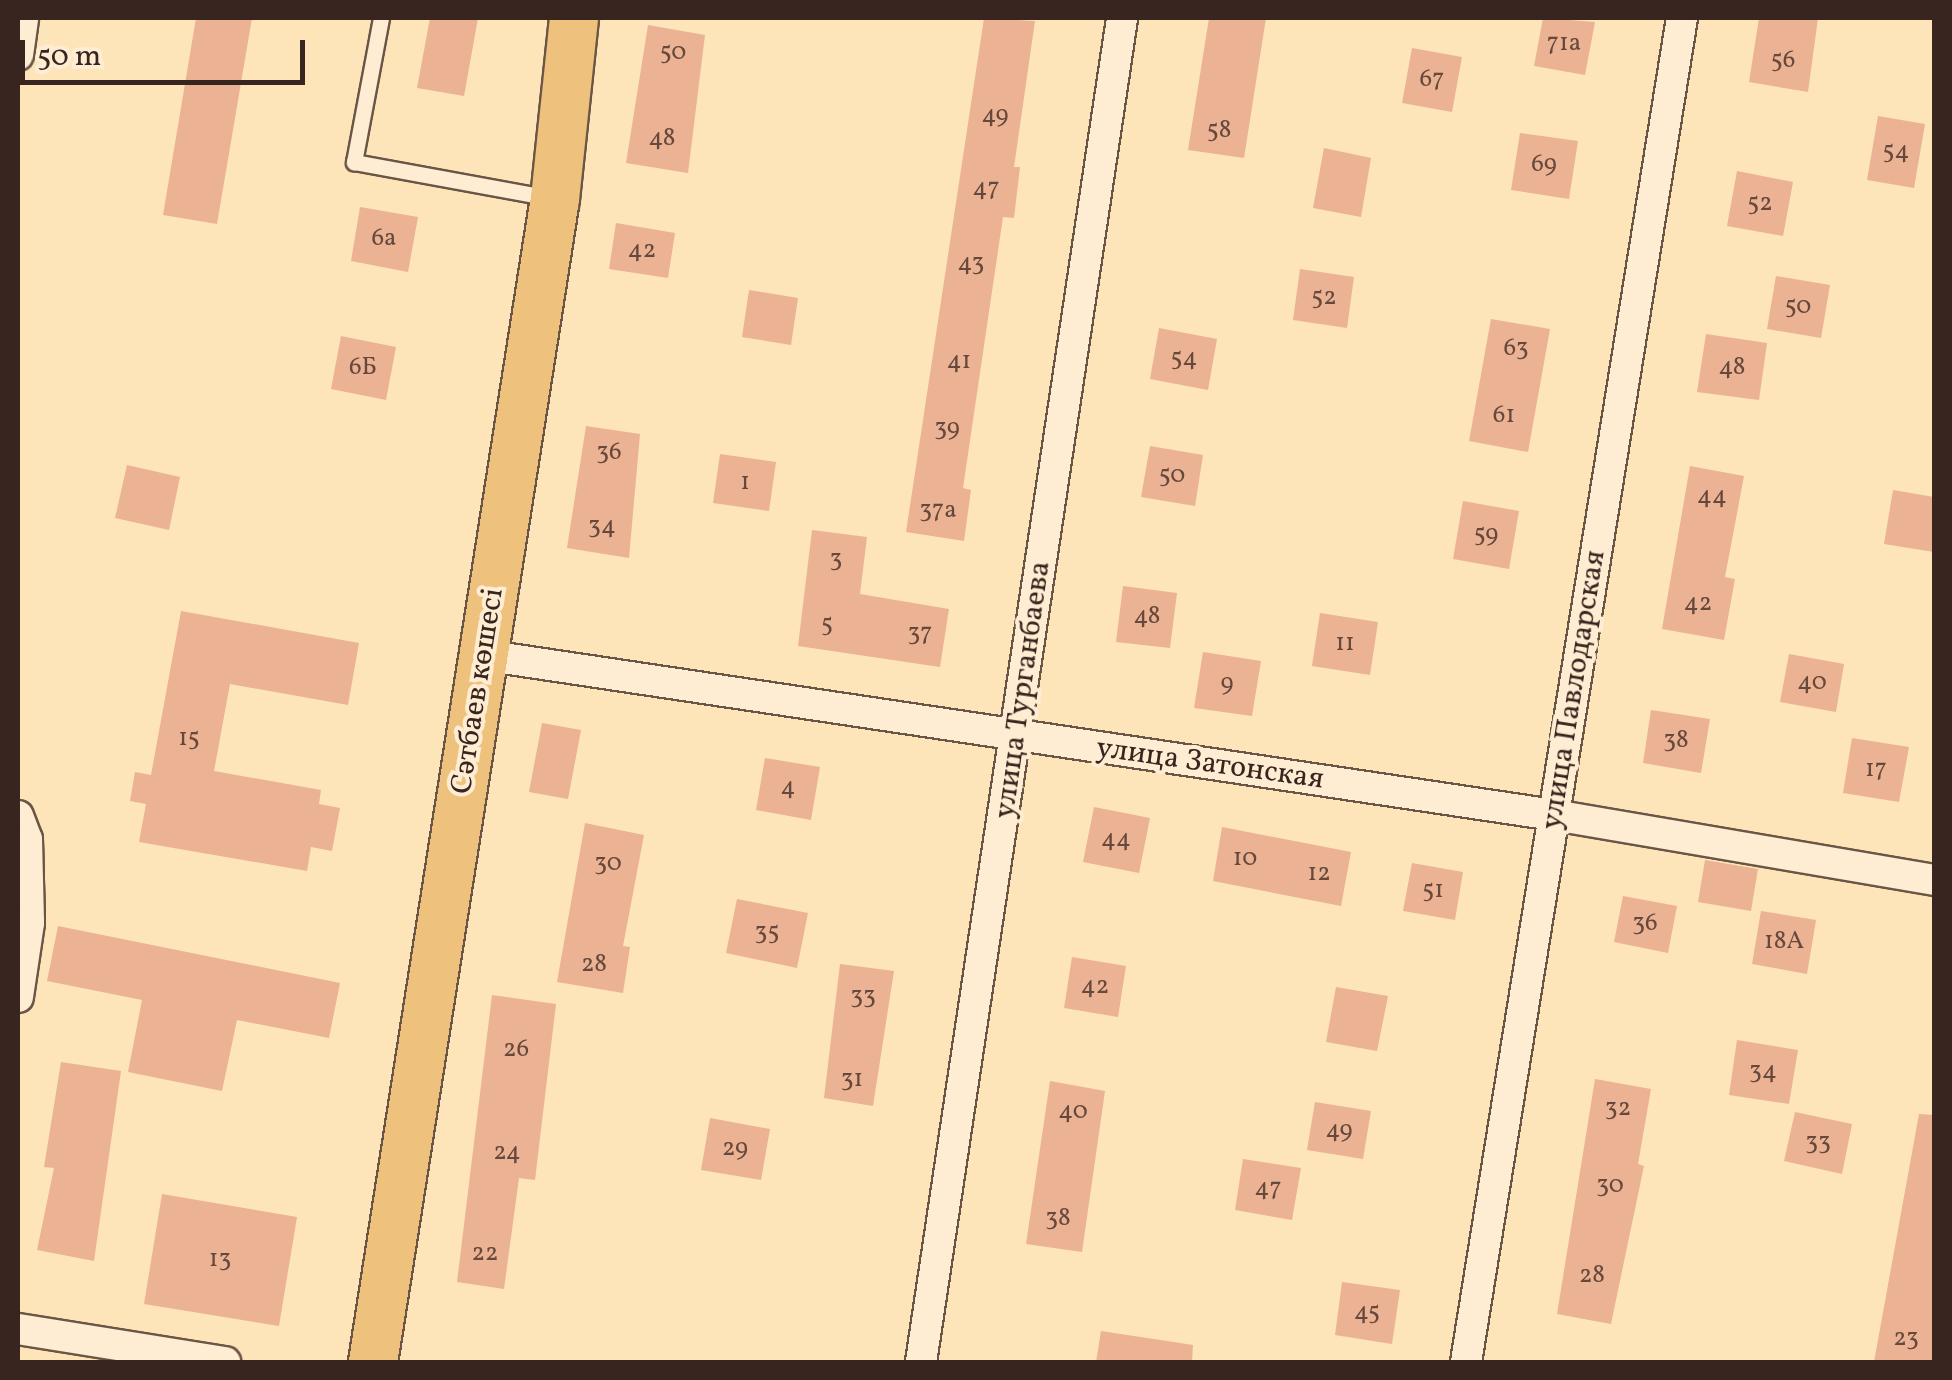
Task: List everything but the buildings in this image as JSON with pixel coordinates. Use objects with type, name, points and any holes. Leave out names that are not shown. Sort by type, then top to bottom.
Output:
[{"type":"main road","name":"Сәтбаев көшесі","points":[[373,1362],[555,199],[574,18]]},
{"type":"street","points":[[18,55],[23,18]]},
{"type":"street","name":"улица Турганбаева","points":[[921,1362],[1122,18]]},
{"type":"street","name":"улица Павлодарская","points":[[1466,1362],[1682,18]]},
{"type":"street","name":"улица Затонская","points":[[484,655],[1554,815],[1934,880]]},
{"type":"street","points":[[18,816],[28,839],[29,923],[18,997]]},
{"type":"street","points":[[18,1329],[226,1362]]},
{"type":"lane","points":[[380,18],[354,162],[555,199]]}]
